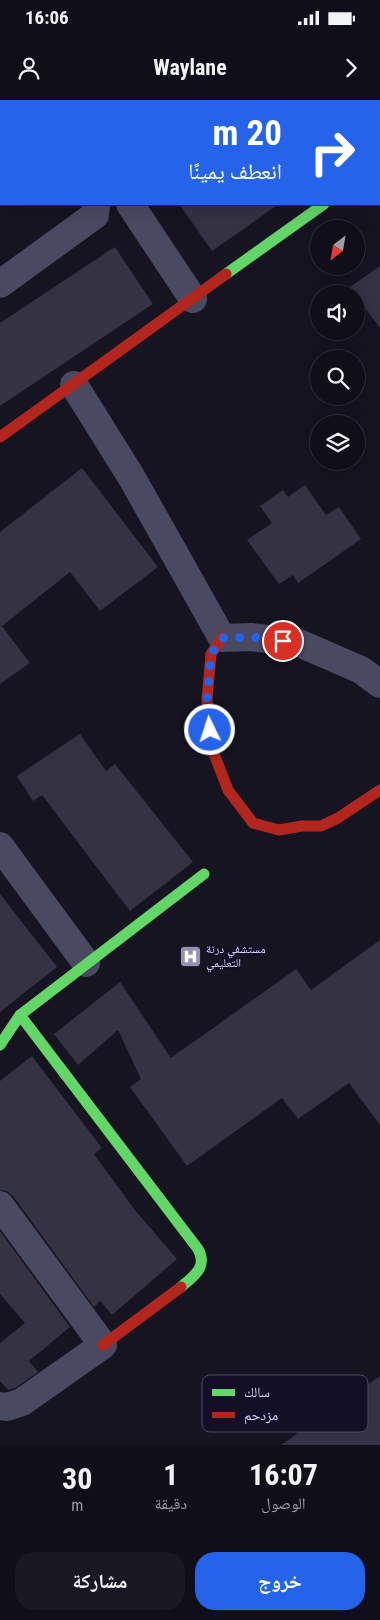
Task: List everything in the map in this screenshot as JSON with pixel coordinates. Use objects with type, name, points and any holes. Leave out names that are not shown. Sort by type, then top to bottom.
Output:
[{"type":"street","points":[[0,284],[95,215],[96,205]]},
{"type":"street","points":[[131,205],[193,298]]},
{"type":"street","points":[[2,432],[74,385],[323,205]]},
{"type":"street","points":[[74,385],[132,478],[222,638]]},
{"type":"street","points":[[222,638],[251,637],[299,643],[361,670],[380,684]]},
{"type":"street","points":[[222,638],[211,654],[207,700],[210,746],[228,790],[253,823],[279,830],[302,826],[321,826],[338,818],[380,790]]},
{"type":"street","points":[[0,846],[86,964]]},
{"type":"street","points":[[0,1045],[20,1015],[204,874]]},
{"type":"street","points":[[0,1406],[7,1407],[22,1402],[103,1346],[188,1281],[202,1266],[203,1258],[197,1246],[20,1015]]},
{"type":"street","points":[[0,1206],[103,1346]]},
{"type":"building","points":[[180,205],[278,205],[212,251]]},
{"type":"building","points":[[115,247],[153,304],[0,406],[0,323]]},
{"type":"building","points":[[380,266],[380,328],[365,308],[365,285],[353,285]]},
{"type":"building","points":[[82,468],[158,567],[100,611],[70,572],[2,626],[30,663],[0,684],[0,532]]},
{"type":"building","points":[[305,485],[326,515],[339,507],[361,539],[298,583],[293,575],[279,584],[247,540],[272,523],[260,506],[283,490],[288,497]]},
{"type":"building","points":[[80,734],[106,771],[115,764],[193,862],[130,911],[42,795],[33,801],[17,776]]},
{"type":"building","points":[[0,894],[57,967],[0,1012]]},
{"type":"building","points":[[380,940],[380,1125],[349,1083],[298,1119],[282,1098],[187,1166],[130,1087],[141,1079],[118,1030],[78,1065],[54,1034],[120,982],[171,1058],[296,969],[311,990]]},
{"type":"building","points":[[32,1056],[102,1148],[94,1154],[134,1209],[177,1259],[112,1315],[100,1301],[94,1307],[13,1196],[7,1191],[0,1190],[0,1081]]},
{"type":"building","points":[[0,1231],[70,1327],[29,1361],[38,1372],[15,1388],[8,1390],[0,1381],[0,1343],[25,1323],[0,1294]]},
{"type":"building","points":[[380,1376],[380,1445],[281,1445],[300,1432],[368,1432],[368,1384]]},
{"type":"traffic: fast","points":[[226,274],[323,205]]},
{"type":"traffic: fast","points":[[0,1045],[20,1015],[204,874]]},
{"type":"traffic: fast","points":[[20,1015],[198,1249],[201,1255],[198,1271],[181,1287]]},
{"type":"traffic: jam","points":[[0,437],[226,274]]},
{"type":"traffic: jam","points":[[222,638],[211,654],[207,700],[211,746],[228,790],[253,823],[279,830],[302,826],[321,826],[338,818],[380,790]]},
{"type":"traffic: jam","points":[[103,1345],[181,1287]]},
{"type":"place","name":"مستشفي درنة التعليمي","points":[[190,956]]},
{"type":"route","points":[[210,730],[207,700],[211,654],[222,638],[251,637],[283,641]]}]
